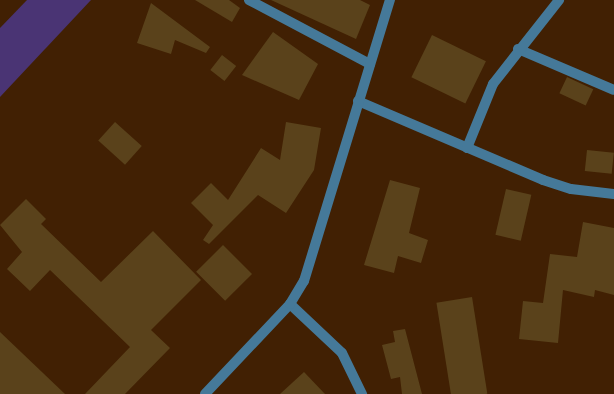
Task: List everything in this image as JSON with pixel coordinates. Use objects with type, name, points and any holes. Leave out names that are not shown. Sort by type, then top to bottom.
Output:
[{"type":"street","points":[[249,0],[370,64]]},
{"type":"street","points":[[205,394],[290,304],[304,281],[390,0]]},
{"type":"street","points":[[467,148],[487,93],[518,49],[559,0]]},
{"type":"street","points":[[518,49],[614,90]]},
{"type":"street","points":[[358,102],[571,189],[614,194]]},
{"type":"street","points":[[290,304],[342,353],[362,394]]},
{"type":"shaded area","points":[[27,0],[91,0],[0,97],[0,28]]},
{"type":"building","points":[[195,0],[229,0],[240,8],[232,22]]},
{"type":"building","points":[[271,0],[360,0],[370,5],[356,39]]},
{"type":"building","points":[[151,3],[210,47],[206,53],[175,40],[171,54],[137,43]]},
{"type":"building","points":[[273,32],[318,64],[299,100],[242,75]]},
{"type":"building","points":[[432,35],[486,61],[465,104],[411,77]]},
{"type":"building","points":[[222,55],[236,66],[224,81],[210,70]]},
{"type":"building","points":[[567,77],[593,89],[586,106],[559,93]]},
{"type":"building","points":[[115,122],[142,146],[125,165],[98,141]]},
{"type":"building","points":[[286,122],[321,128],[314,170],[286,213],[258,195],[209,244],[203,240],[213,225],[191,203],[211,183],[228,200],[261,148],[280,160]]},
{"type":"building","points":[[587,150],[614,153],[612,174],[585,171]]},
{"type":"building","points":[[390,180],[420,188],[409,233],[428,240],[421,263],[398,256],[394,273],[364,265]]},
{"type":"building","points":[[506,189],[531,195],[521,241],[495,235]]},
{"type":"building","points":[[26,199],[46,219],[41,224],[101,282],[153,231],[201,280],[151,330],[170,348],[125,394],[85,394],[130,347],[50,270],[30,291],[7,269],[22,252],[0,225]]},
{"type":"building","points":[[583,222],[614,228],[614,295],[595,290],[594,297],[563,290],[558,343],[519,339],[523,301],[543,303],[550,254],[577,257]]},
{"type":"building","points":[[223,245],[252,274],[225,301],[196,272]]},
{"type":"building","points":[[472,297],[487,394],[451,394],[436,303]]},
{"type":"building","points":[[405,329],[422,394],[402,394],[400,377],[391,379],[382,345],[395,342],[393,331]]},
{"type":"building","points":[[0,332],[65,394],[0,394]]},
{"type":"building","points":[[304,372],[325,394],[280,394]]}]
